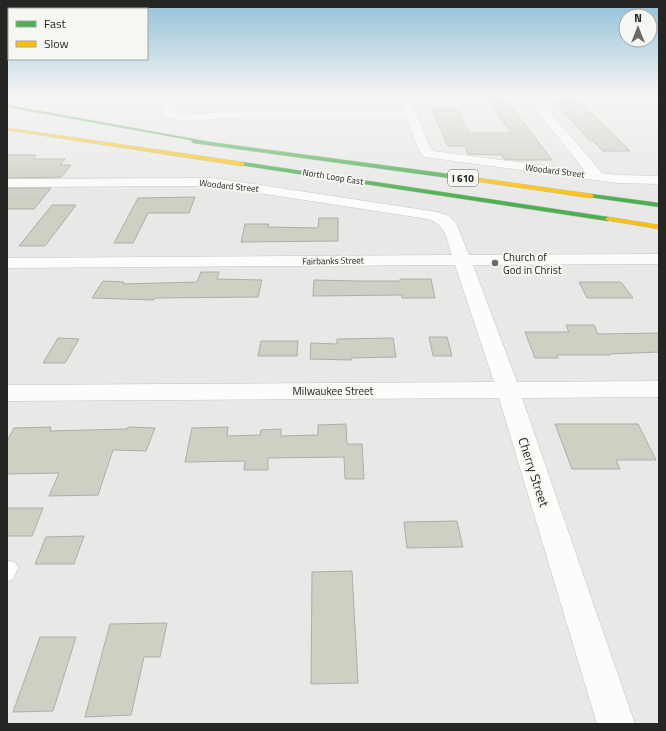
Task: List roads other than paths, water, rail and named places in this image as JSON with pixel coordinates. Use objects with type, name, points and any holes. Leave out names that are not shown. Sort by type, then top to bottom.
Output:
[{"type":"highway","name":"North Loop East","points":[[14,130],[659,227]]},
{"type":"highway","name":"North Loop East","points":[[111,130],[659,205]]},
{"type":"highway","points":[[140,130],[227,146]]},
{"type":"highway","points":[[142,159],[343,179]]},
{"type":"street","name":"Woodard Street","points":[[417,130],[424,149],[429,154],[617,179],[659,180]]},
{"type":"street","points":[[558,130],[596,176]]},
{"type":"street","name":"Woodard Street","points":[[7,183],[214,182],[431,215],[443,219],[447,223]]},
{"type":"street","name":"Cherry Street","points":[[447,223],[450,226],[508,390],[616,724]]},
{"type":"street","name":"Fairbanks Street","points":[[7,263],[659,259]]},
{"type":"street","name":"Milwaukee Street","points":[[7,393],[659,389]]},
{"type":"place","name":"Church of God in Christ","points":[[495,263]]}]
